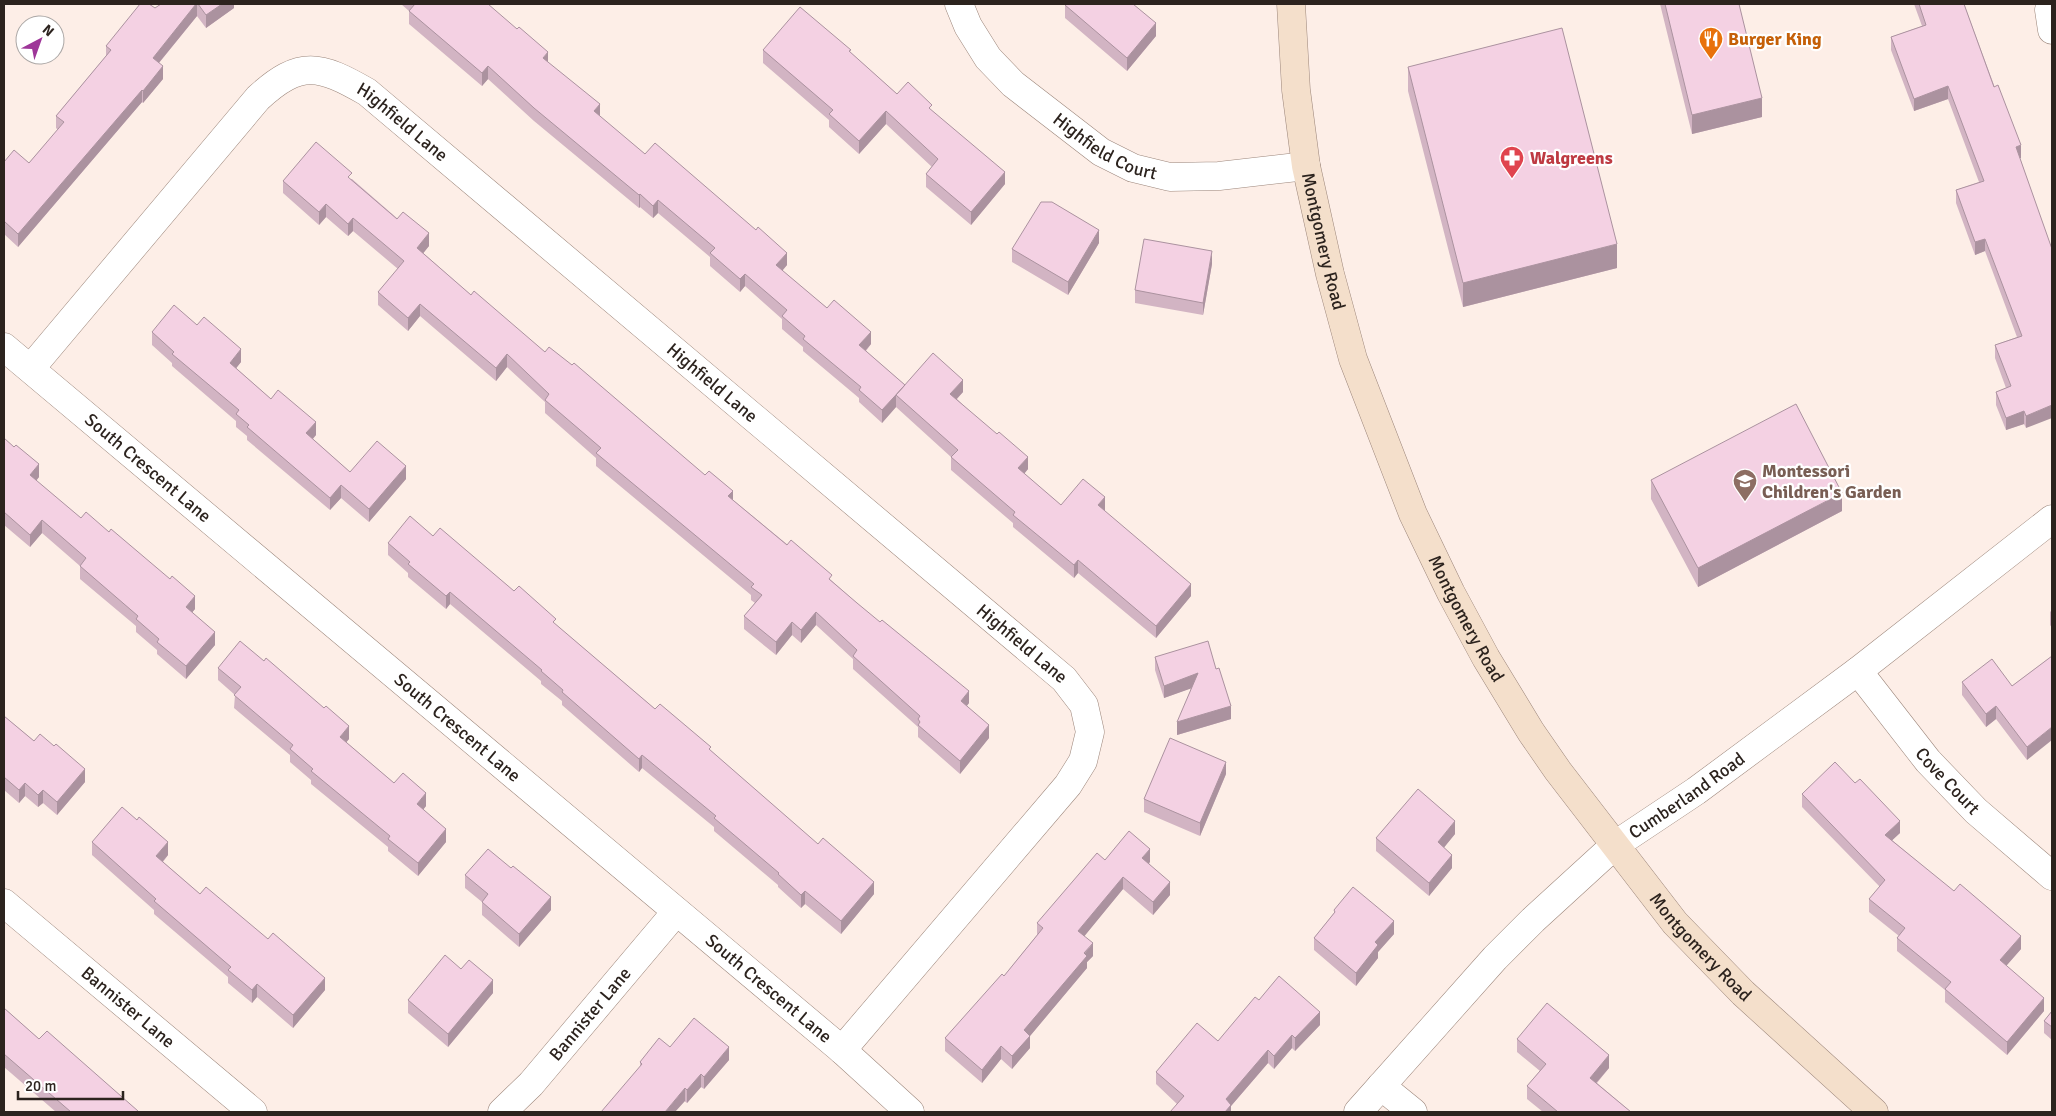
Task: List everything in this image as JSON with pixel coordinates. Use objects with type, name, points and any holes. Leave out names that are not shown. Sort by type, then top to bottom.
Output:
[{"type":"street","name":"Highfield Court","points":[[959,4],[968,26],[988,58],[1013,84],[1101,152],[1133,168],[1170,177],[1180,177],[1219,176],[1306,166]]},
{"type":"street","name":"Montgomery Road","points":[[1291,4],[1296,90],[1306,166],[1330,274],[1353,359],[1414,514],[1456,602],[1486,658],[1531,732],[1558,771],[1675,923],[1792,1040],[1874,1112]]},
{"type":"street","points":[[2051,4],[2049,10],[2052,30]]},
{"type":"street","name":"Highfield Lane","points":[[31,368],[258,98],[275,82],[296,72],[318,70],[340,77],[367,92],[1064,679],[1084,705],[1090,732],[1083,761],[1068,785],[842,1050]]},
{"type":"street","name":"South Crescent Lane","points":[[4,347],[842,1050],[910,1112]]},
{"type":"street","name":"Cumberland Road","points":[[1358,1112],[1495,958],[1533,920],[1615,845],[1696,791],[1858,671],[2052,519]]},
{"type":"street","name":"Cove Court","points":[[1858,671],[1935,768],[1976,812],[2052,876]]},
{"type":"street","name":"Bannister Lane","points":[[4,903],[253,1112]]},
{"type":"street","name":"Bannister Lane","points":[[502,1112],[531,1084],[676,912]]},
{"type":"street","points":[[1381,1086],[1412,1112]]},
{"type":"building","points":[[140,4],[149,4],[155,8],[161,4],[196,4],[153,58],[163,66],[18,234],[4,221],[4,162],[14,150],[29,163],[64,122],[56,116],[111,50],[106,46]]},
{"type":"building","points":[[198,4],[222,4],[206,15]]},
{"type":"building","points":[[415,4],[488,4],[517,29],[519,27],[548,52],[543,58],[600,104],[594,111],[645,154],[655,143],[756,230],[758,227],[787,253],[776,265],[827,308],[834,300],[871,332],[859,345],[905,385],[882,410],[859,390],[861,387],[803,339],[805,336],[782,316],[787,310],[745,274],[740,279],[710,253],[715,248],[658,200],[653,206],[639,195],[534,108],[488,66],[482,73],[409,11]]},
{"type":"building","points":[[1066,4],[1133,4],[1156,23],[1127,58]]},
{"type":"building","name":"Burger King","points":[[1665,4],[1739,4],[1762,98],[1692,115]]},
{"type":"building","points":[[1919,4],[1964,4],[1994,87],[1998,85],[2021,145],[2016,147],[2052,249],[2052,405],[2026,416],[2024,411],[2006,418],[1996,392],[2011,386],[1995,345],[2022,336],[1985,239],[1975,242],[1956,190],[1984,181],[1948,86],[1914,99],[1891,37],[1926,25]]},
{"type":"building","points":[[800,7],[851,50],[849,51],[897,94],[908,82],[932,105],[929,108],[1005,172],[971,212],[926,174],[938,159],[886,111],[859,141],[829,114],[833,110],[763,50]]},
{"type":"building","name":"Walgreens","points":[[1562,28],[1617,244],[1463,283],[1408,67]]},
{"type":"building","points":[[316,142],[352,173],[348,177],[397,219],[403,212],[429,233],[417,248],[471,295],[474,291],[545,352],[549,347],[572,365],[574,363],[705,475],[709,471],[733,491],[728,496],[787,545],[791,540],[832,575],[829,579],[857,603],[880,622],[882,620],[969,691],[961,701],[989,725],[960,761],[918,725],[920,716],[853,656],[857,650],[816,612],[801,630],[792,622],[776,642],[744,616],[762,595],[751,587],[754,584],[596,453],[601,448],[545,400],[549,394],[507,354],[496,368],[420,304],[408,318],[378,292],[404,261],[353,218],[348,224],[326,204],[319,212],[283,181]]},
{"type":"building","points":[[1041,202],[1052,202],[1099,230],[1068,282],[1012,249]]},
{"type":"building","points":[[1144,239],[1212,251],[1203,303],[1135,290]]},
{"type":"building","points":[[174,305],[197,325],[204,317],[241,349],[230,363],[271,399],[278,390],[316,422],[306,433],[350,472],[377,441],[406,466],[369,509],[341,485],[330,498],[247,427],[249,425],[236,414],[239,410],[172,354],[174,352],[152,332]]},
{"type":"building","points":[[933,353],[963,380],[950,394],[997,434],[999,432],[1028,457],[1018,468],[1061,505],[1083,479],[1105,497],[1098,505],[1191,584],[1156,626],[1078,560],[1074,565],[1013,515],[1015,512],[951,457],[958,450],[896,395]]},
{"type":"building","name":"Montessori Children's Garden","points":[[1796,404],[1842,493],[1698,568],[1651,480]]},
{"type":"building","points":[[4,438],[14,447],[16,445],[39,464],[30,475],[81,518],[86,512],[109,532],[111,529],[170,579],[172,576],[195,596],[186,607],[215,632],[186,666],[157,642],[159,639],[136,619],[138,616],[80,566],[86,558],[42,520],[30,535],[4,512]]},
{"type":"building","points":[[410,516],[433,536],[440,528],[514,591],[519,586],[556,619],[553,622],[655,709],[660,704],[711,747],[709,749],[818,844],[823,838],[874,882],[841,921],[805,891],[801,895],[779,873],[714,818],[716,816],[642,755],[639,759],[562,692],[563,690],[542,670],[450,592],[446,596],[408,564],[410,562],[388,543]]},
{"type":"building","points":[[240,641],[264,661],[266,658],[324,708],[326,706],[349,726],[340,737],[394,783],[403,773],[426,793],[417,804],[446,829],[418,863],[388,839],[390,836],[311,771],[313,769],[290,749],[293,745],[234,695],[241,687],[218,668]]},
{"type":"building","points":[[1208,641],[1216,669],[1219,668],[1231,706],[1177,722],[1198,673],[1164,686],[1155,657]]},
{"type":"building","points":[[2052,656],[2052,727],[2027,747],[1996,706],[1986,714],[1962,682],[1992,659],[2012,686]]},
{"type":"building","points":[[4,716],[34,741],[40,734],[54,746],[56,744],[85,769],[57,802],[43,790],[38,795],[25,783],[19,790],[4,777]]},
{"type":"building","points":[[1170,738],[1226,762],[1200,823],[1144,799]]},
{"type":"building","points":[[1835,762],[1855,783],[1860,779],[1900,821],[1885,835],[1954,891],[1960,884],[2021,936],[2000,960],[2044,998],[2007,1042],[1945,989],[1951,982],[1897,938],[1905,928],[1869,899],[1885,880],[1802,794]]},
{"type":"building","points":[[1418,789],[1455,821],[1438,842],[1452,855],[1429,883],[1376,838]]},
{"type":"building","points":[[122,807],[137,820],[139,817],[168,842],[156,856],[200,894],[206,887],[268,939],[273,933],[325,978],[293,1015],[257,984],[252,990],[228,970],[231,967],[154,901],[156,899],[92,842]]},
{"type":"building","points":[[1129,831],[1150,849],[1142,858],[1170,882],[1153,902],[1123,877],[1078,931],[1093,943],[1084,953],[1087,956],[1024,1030],[1030,1036],[1012,1056],[1001,1046],[982,1070],[945,1038],[1002,974],[1004,976],[1043,928],[1037,923],[1097,853],[1105,860]]},
{"type":"building","points":[[488,849],[511,868],[513,866],[551,897],[519,934],[482,902],[488,894],[465,875]]},
{"type":"building","points":[[1353,887],[1394,921],[1375,942],[1378,945],[1356,973],[1314,938]]},
{"type":"building","points":[[445,955],[461,969],[469,960],[493,980],[448,1034],[408,1000]]},
{"type":"building","points":[[1279,976],[1320,1012],[1295,1038],[1292,1035],[1274,1056],[1268,1050],[1226,1099],[1231,1105],[1225,1112],[1170,1112],[1184,1096],[1156,1072],[1197,1023],[1218,1041],[1255,997],[1259,1000]]},
{"type":"building","points":[[1547,1003],[1609,1055],[1590,1078],[1631,1112],[1558,1112],[1527,1086],[1546,1064],[1517,1039]]},
{"type":"building","points":[[4,1008],[39,1039],[47,1031],[138,1111],[71,1112],[4,1054]]},
{"type":"building","points":[[2052,1011],[2052,1027],[2044,1021]]},
{"type":"building","points":[[694,1018],[729,1047],[704,1077],[701,1074],[687,1090],[685,1088],[665,1112],[601,1112],[642,1064],[640,1062],[659,1038],[670,1047]]},
{"type":"place","name":"Burger King","points":[[1711,60]]},
{"type":"place","name":"Walgreens","points":[[1512,179]]},
{"type":"place","name":"Montessori Children's Garden","points":[[1745,502]]}]
